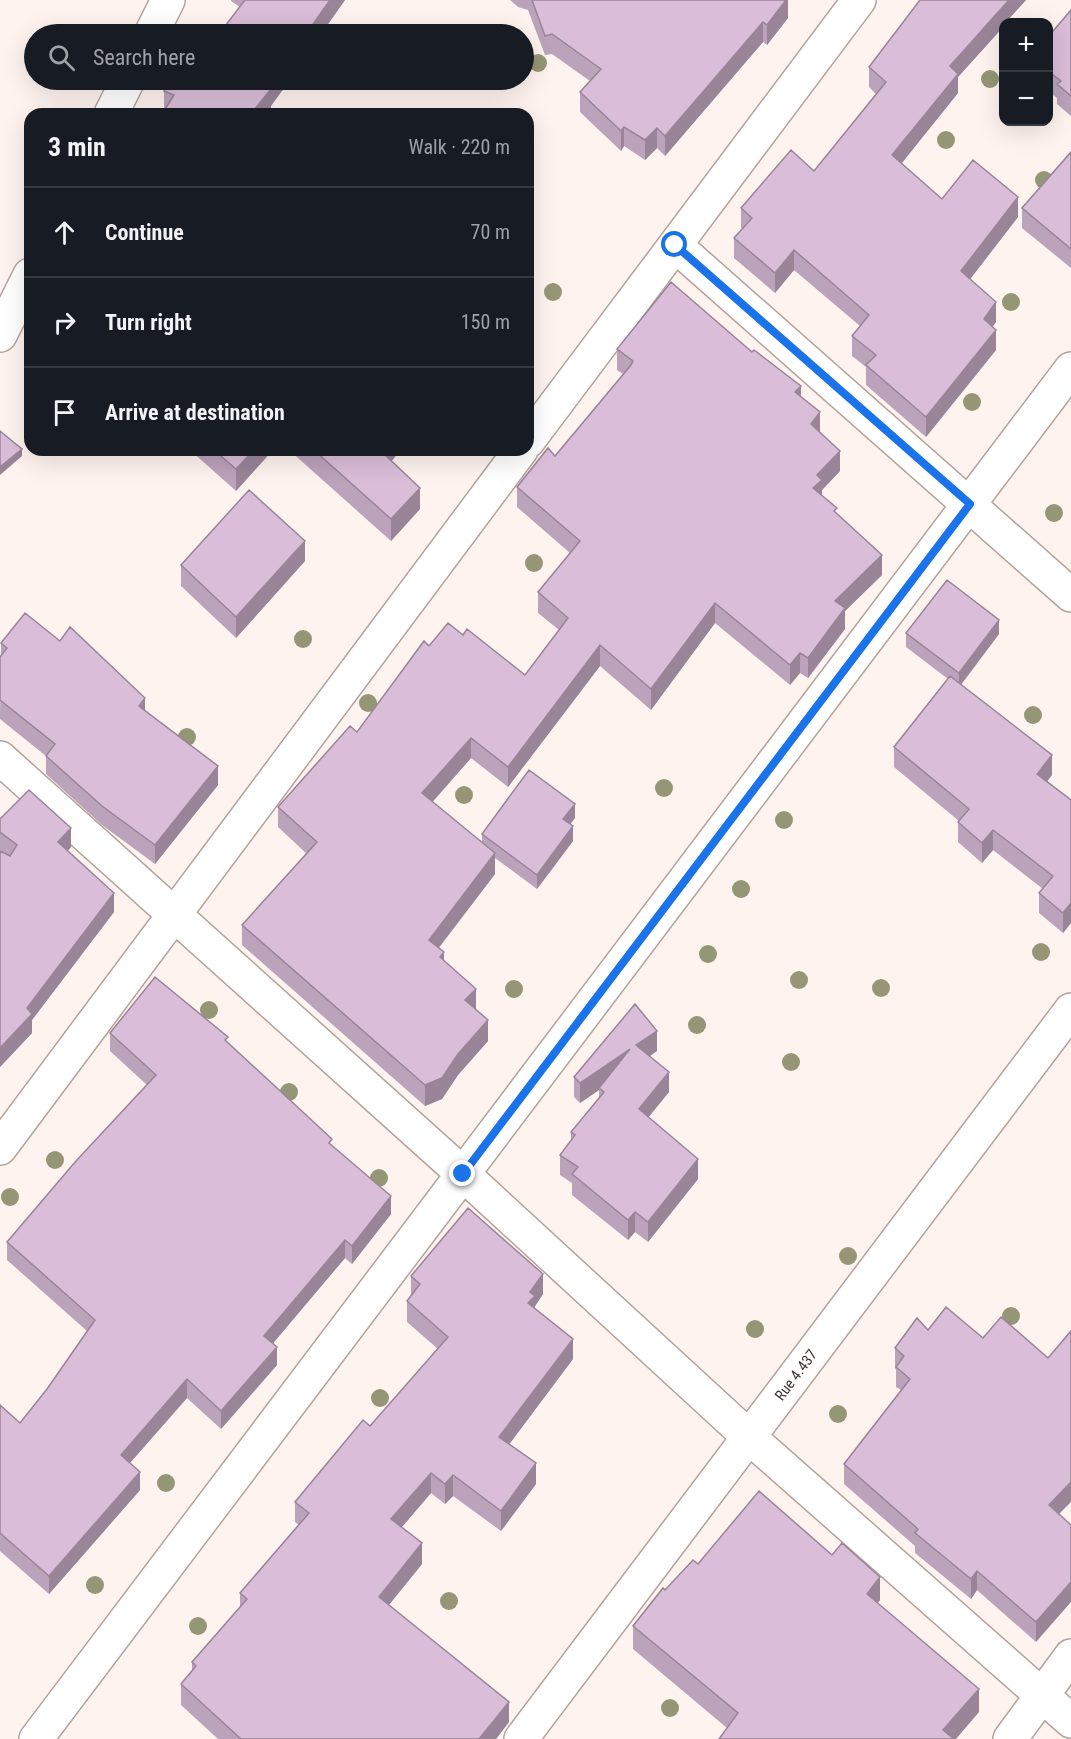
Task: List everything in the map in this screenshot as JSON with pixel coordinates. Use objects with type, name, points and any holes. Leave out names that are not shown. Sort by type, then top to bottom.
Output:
[{"type":"street","points":[[156,24],[168,0]]},
{"type":"street","points":[[534,433],[859,0]]},
{"type":"street","points":[[114,108],[123,90]]},
{"type":"street","points":[[675,245],[1071,595]]},
{"type":"street","points":[[0,335],[24,287]]},
{"type":"street","points":[[36,1739],[1071,369]]},
{"type":"street","points":[[0,1148],[517,456]]},
{"type":"street","points":[[0,758],[463,1174],[749,1437],[1071,1721]]},
{"type":"street","name":"Rue 4.437","points":[[521,1739],[1071,1010]]},
{"type":"street","points":[[1010,1739],[1071,1656]]},
{"type":"building","points":[[245,0],[330,0],[313,24],[227,24]]},
{"type":"building","points":[[532,0],[786,0],[767,25],[763,22],[665,136],[657,128],[645,140],[624,127],[621,131],[580,92],[601,69],[552,34],[545,36]]},
{"type":"building","points":[[920,0],[1009,0],[950,66],[958,74],[892,155],[942,199],[973,160],[1018,197],[961,271],[996,302],[984,319],[996,330],[926,417],[866,365],[876,355],[852,336],[869,315],[794,250],[775,273],[734,238],[752,218],[741,208],[791,150],[814,171],[886,82],[869,67]]},
{"type":"building","points":[[1071,10],[1071,96],[1057,84],[1061,81],[1053,75],[1053,31]]},
{"type":"building","points":[[270,90],[256,108],[166,108],[174,95],[164,91]]},
{"type":"building","points":[[1071,152],[1071,249],[1022,208]]},
{"type":"building","points":[[671,282],[752,352],[754,350],[801,386],[795,392],[820,412],[811,424],[840,451],[817,475],[822,480],[813,488],[837,508],[834,511],[882,555],[835,601],[845,608],[808,658],[800,653],[790,665],[715,603],[651,689],[600,645],[508,767],[471,738],[422,793],[495,853],[429,940],[444,952],[440,957],[476,989],[465,1000],[488,1020],[458,1054],[442,1078],[425,1085],[242,925],[317,842],[278,807],[350,726],[357,732],[424,641],[429,646],[448,623],[463,635],[467,629],[525,675],[568,618],[538,592],[580,541],[517,487],[548,448],[555,456],[631,365],[633,361],[617,349]]},
{"type":"building","points":[[0,431],[22,449],[0,467]]},
{"type":"building","points":[[221,456],[248,456],[236,469]]},
{"type":"building","points":[[321,456],[386,456],[420,488],[391,519]]},
{"type":"building","points":[[249,490],[305,541],[236,617],[181,565]]},
{"type":"building","points":[[947,580],[999,620],[959,673],[906,633]]},
{"type":"building","points":[[25,613],[60,641],[70,627],[145,698],[139,706],[218,766],[155,845],[102,806],[46,756],[55,744],[0,700],[0,657],[7,648],[1,643]]},
{"type":"building","points":[[950,676],[1052,755],[1037,774],[1071,800],[1071,903],[1063,913],[1039,893],[1053,876],[993,830],[982,843],[958,822],[969,809],[894,747]]},
{"type":"building","points":[[529,770],[575,804],[563,819],[573,826],[537,875],[482,834]]},
{"type":"building","points":[[29,790],[71,828],[58,842],[114,893],[27,1008],[32,1014],[0,1048],[0,851],[10,856],[17,845],[0,832],[0,819]]},
{"type":"building","points":[[155,977],[228,1037],[225,1040],[332,1139],[329,1143],[391,1196],[352,1246],[345,1240],[264,1336],[277,1347],[221,1411],[187,1379],[121,1455],[140,1472],[49,1576],[0,1533],[0,1405],[20,1423],[47,1389],[95,1320],[7,1242],[76,1161],[156,1075],[110,1033]]},
{"type":"building","points":[[635,1004],[657,1031],[636,1045],[669,1072],[639,1109],[698,1159],[648,1222],[635,1212],[628,1220],[572,1174],[578,1167],[560,1155],[575,1135],[571,1132],[604,1092],[599,1088],[630,1049],[580,1083],[574,1077]]},
{"type":"building","points":[[468,1208],[543,1274],[530,1292],[535,1296],[528,1303],[573,1339],[499,1437],[536,1463],[501,1511],[453,1475],[445,1484],[431,1473],[391,1519],[422,1543],[379,1597],[509,1702],[479,1739],[241,1739],[181,1684],[196,1666],[192,1662],[247,1599],[240,1593],[309,1513],[295,1502],[363,1420],[370,1426],[448,1337],[407,1301],[420,1284],[411,1276]]},
{"type":"building","points":[[946,1307],[983,1338],[1001,1317],[1048,1358],[1071,1331],[1071,1482],[1049,1505],[1071,1525],[1071,1582],[1036,1622],[977,1571],[971,1579],[915,1533],[918,1529],[844,1464],[910,1379],[896,1367],[904,1356],[895,1348],[917,1318],[928,1330]]},
{"type":"building","points":[[759,1491],[832,1555],[842,1543],[880,1577],[867,1594],[979,1689],[943,1730],[954,1739],[719,1739],[738,1713],[633,1626],[663,1588],[665,1590],[693,1560],[698,1564]]},
{"type":"route","points":[[463,1174],[970,504],[675,245]]}]
